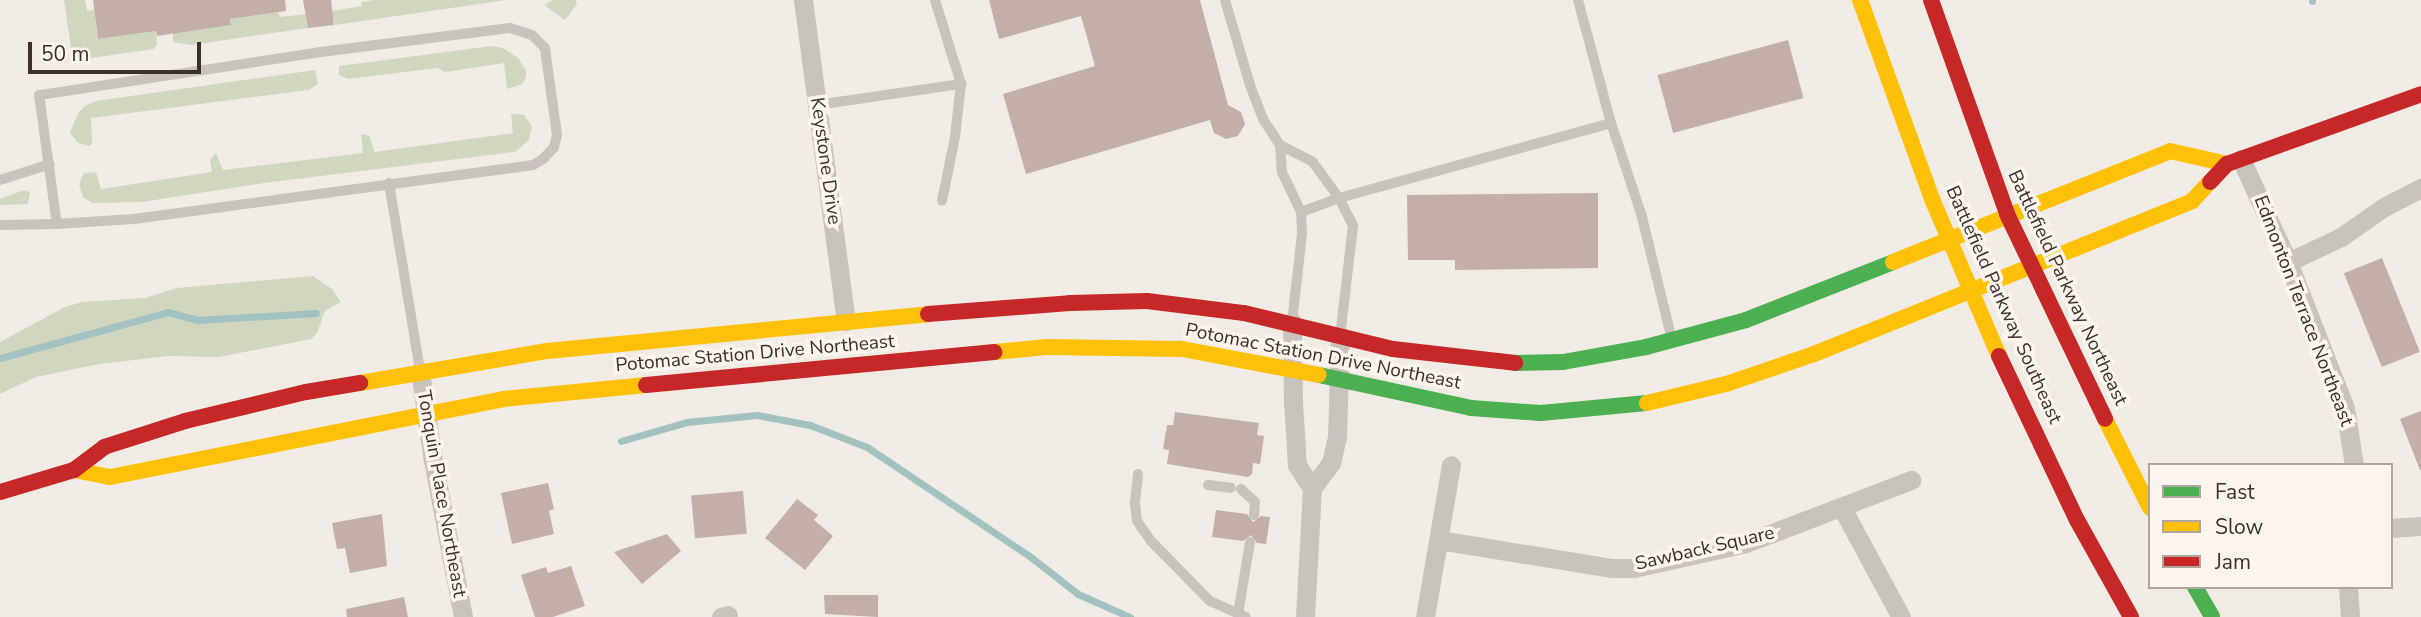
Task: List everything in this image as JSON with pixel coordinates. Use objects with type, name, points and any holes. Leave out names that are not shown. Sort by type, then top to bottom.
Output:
[{"type":"street","name":"Keystone Drive","points":[[803,0],[846,321]]},
{"type":"street","name":"Battlefield Parkway Southeast","points":[[1860,0],[1969,289],[2077,520],[2132,617]]},
{"type":"street","name":"Battlefield Parkway Northeast","points":[[1931,0],[2007,214],[2148,504]]},
{"type":"street","name":"Potomac Station Drive Northeast","points":[[74,470],[110,477],[503,399],[1047,347],[1182,349],[1471,408],[1541,413],[1636,405],[1687,396],[1764,373],[2192,201],[2234,162],[2421,94]]},
{"type":"street","name":"Potomac Station Drive Northeast","points":[[0,492],[74,470],[104,447],[185,421],[306,392],[547,351],[846,321],[1070,303],[1147,301],[1293,322],[1393,349],[1502,363],[1563,362],[1672,340],[1746,320],[2170,151],[2234,162]]},
{"type":"street","name":"Edmonton Terrace Northeast","points":[[2234,162],[2288,262],[2345,408],[2354,463]]},
{"type":"street","points":[[2288,262],[2341,237],[2384,206],[2421,188]]},
{"type":"street","points":[[1293,322],[1292,370],[1297,465],[1312,488]]},
{"type":"street","points":[[1305,617],[1312,488],[1331,463],[1337,438],[1340,336]]},
{"type":"street","name":"Tonquin Place Northeast","points":[[420,371],[425,413],[463,617]]},
{"type":"street","points":[[1425,617],[1451,465]]},
{"type":"street","name":"Sawback Square","points":[[1439,540],[1611,568],[1634,568],[1746,544],[1911,480]]},
{"type":"street","points":[[1842,509],[1901,617]]},
{"type":"street","points":[[2393,528],[2421,526]]},
{"type":"street","points":[[2195,589],[2212,617]]},
{"type":"street","points":[[2348,589],[2350,617]]},
{"type":"lane","points":[[935,0],[961,84],[956,137],[942,201]]},
{"type":"lane","points":[[1225,0],[1263,119],[1280,145],[1282,172],[1301,212],[1302,234],[1293,322]]},
{"type":"lane","points":[[1578,0],[1611,123],[1642,217],[1672,340]]},
{"type":"lane","points":[[0,225],[57,224],[134,219],[533,165],[554,147],[557,135],[545,48],[532,35],[510,29],[321,52],[39,95],[57,224]]},
{"type":"lane","points":[[817,104],[961,84]]},
{"type":"lane","points":[[1301,212],[1339,198],[1611,123]]},
{"type":"lane","points":[[1280,145],[1312,161],[1339,198],[1353,226],[1340,336]]},
{"type":"lane","points":[[0,180],[50,164]]},
{"type":"lane","points":[[389,183],[420,371]]},
{"type":"lane","points":[[1138,474],[1135,504],[1137,521],[1194,587],[1210,601],[1242,615],[1250,542]]},
{"type":"lane","points":[[1208,485],[1236,488],[1255,502],[1254,515]]},
{"type":"green space","points":[[64,0],[85,0],[87,11],[94,10],[98,39],[156,31],[157,44],[154,49],[77,60],[72,54]]},
{"type":"green space","points":[[506,0],[335,25],[332,11],[362,6],[361,2]]},
{"type":"green space","points":[[553,0],[576,0],[577,4],[565,20],[544,5]]},
{"type":"green space","points":[[278,12],[280,17],[306,14],[308,28],[191,45],[173,42],[173,33],[231,25],[230,19]]},
{"type":"green space","points":[[492,46],[503,48],[518,58],[526,70],[522,84],[507,89],[504,63],[445,72],[437,68],[348,79],[339,75],[339,66]]},
{"type":"green space","points":[[315,70],[318,84],[309,90],[91,118],[92,144],[89,146],[78,143],[70,133],[78,113],[96,101]]},
{"type":"green space","points":[[511,114],[524,115],[532,126],[529,140],[515,152],[264,183],[142,202],[92,203],[83,197],[79,184],[84,173],[96,172],[101,189],[212,172],[210,160],[216,153],[223,170],[363,153],[361,135],[364,134],[370,136],[374,152],[513,133]]},
{"type":"green space","points":[[24,190],[30,192],[28,204],[0,205],[0,199]]},
{"type":"green space","points":[[313,276],[332,289],[341,302],[325,311],[317,333],[311,339],[219,357],[168,356],[99,364],[36,377],[0,394],[0,342],[65,307],[82,302],[145,298],[177,288]]},
{"type":"building","points":[[93,0],[285,0],[286,11],[230,19],[231,25],[157,36],[156,31],[98,39]]},
{"type":"building","points":[[303,0],[331,0],[334,25],[308,28]]},
{"type":"building","points":[[989,0],[1200,0],[1228,105],[1241,112],[1245,124],[1238,136],[1226,139],[1214,133],[1210,120],[1026,174],[1003,94],[1095,66],[1081,16],[999,39]]},
{"type":"building","points":[[1788,40],[1804,98],[1673,133],[1658,75]]},
{"type":"building","points":[[1598,193],[1598,268],[1455,270],[1455,260],[1408,260],[1407,195]]},
{"type":"building","points":[[2382,258],[2420,352],[2382,367],[2344,273]]},
{"type":"building","points":[[2421,411],[2421,470],[2420,470],[2400,419]]},
{"type":"building","points":[[1175,412],[1259,423],[1257,435],[1264,436],[1260,464],[1253,463],[1252,474],[1248,477],[1167,464],[1169,450],[1163,449],[1167,425],[1173,425]]},
{"type":"building","points":[[548,483],[554,509],[549,511],[554,534],[512,544],[501,493]]},
{"type":"building","points":[[743,491],[747,534],[695,538],[691,496]]},
{"type":"building","points":[[797,499],[818,515],[814,520],[833,536],[805,570],[765,538]]},
{"type":"building","points":[[1216,510],[1247,514],[1253,522],[1261,516],[1270,517],[1266,544],[1257,543],[1251,535],[1243,541],[1212,537]]},
{"type":"building","points":[[382,514],[387,566],[350,573],[345,548],[337,549],[332,523]]},
{"type":"building","points":[[667,534],[681,551],[642,584],[614,552]]},
{"type":"building","points":[[571,566],[585,606],[553,617],[535,617],[521,575],[546,567],[548,573]]},
{"type":"building","points":[[824,595],[878,595],[878,617],[825,614]]},
{"type":"building","points":[[404,597],[408,617],[347,617],[346,609]]},
{"type":"waterway","points":[[0,358],[168,312],[197,320],[316,313]]},
{"type":"waterway","points":[[621,441],[687,422],[757,415],[810,425],[867,447],[1032,558],[1078,594],[1130,617]]},
{"type":"traffic: fast","points":[[1515,363],[1563,362],[1646,347],[1746,320],[1893,262]]},
{"type":"traffic: fast","points":[[1319,375],[1471,408],[1541,413],[1647,403]]},
{"type":"traffic: fast","points":[[2196,589],[2212,617]]},
{"type":"traffic: slow","points":[[1860,0],[1932,199],[1999,356]]},
{"type":"traffic: slow","points":[[1893,262],[2170,151],[2227,164]]},
{"type":"traffic: slow","points":[[1647,403],[1726,384],[1814,354],[2192,201],[2210,182]]},
{"type":"traffic: slow","points":[[360,383],[547,351],[928,314]]},
{"type":"traffic: slow","points":[[994,352],[1047,347],[1182,349],[1319,375]]},
{"type":"traffic: slow","points":[[74,470],[110,477],[503,399],[646,385]]},
{"type":"traffic: slow","points":[[2105,419],[2148,504]]},
{"type":"traffic: jam","points":[[1931,0],[2007,214],[2105,419]]},
{"type":"traffic: jam","points":[[2210,182],[2227,164],[2421,94]]},
{"type":"traffic: jam","points":[[928,314],[1070,303],[1147,301],[1244,313],[1393,349],[1515,363]]},
{"type":"traffic: jam","points":[[646,385],[994,352]]},
{"type":"traffic: jam","points":[[1999,356],[2077,520],[2131,617]]},
{"type":"traffic: jam","points":[[0,492],[74,470],[104,447],[185,421],[306,392],[360,383]]}]
